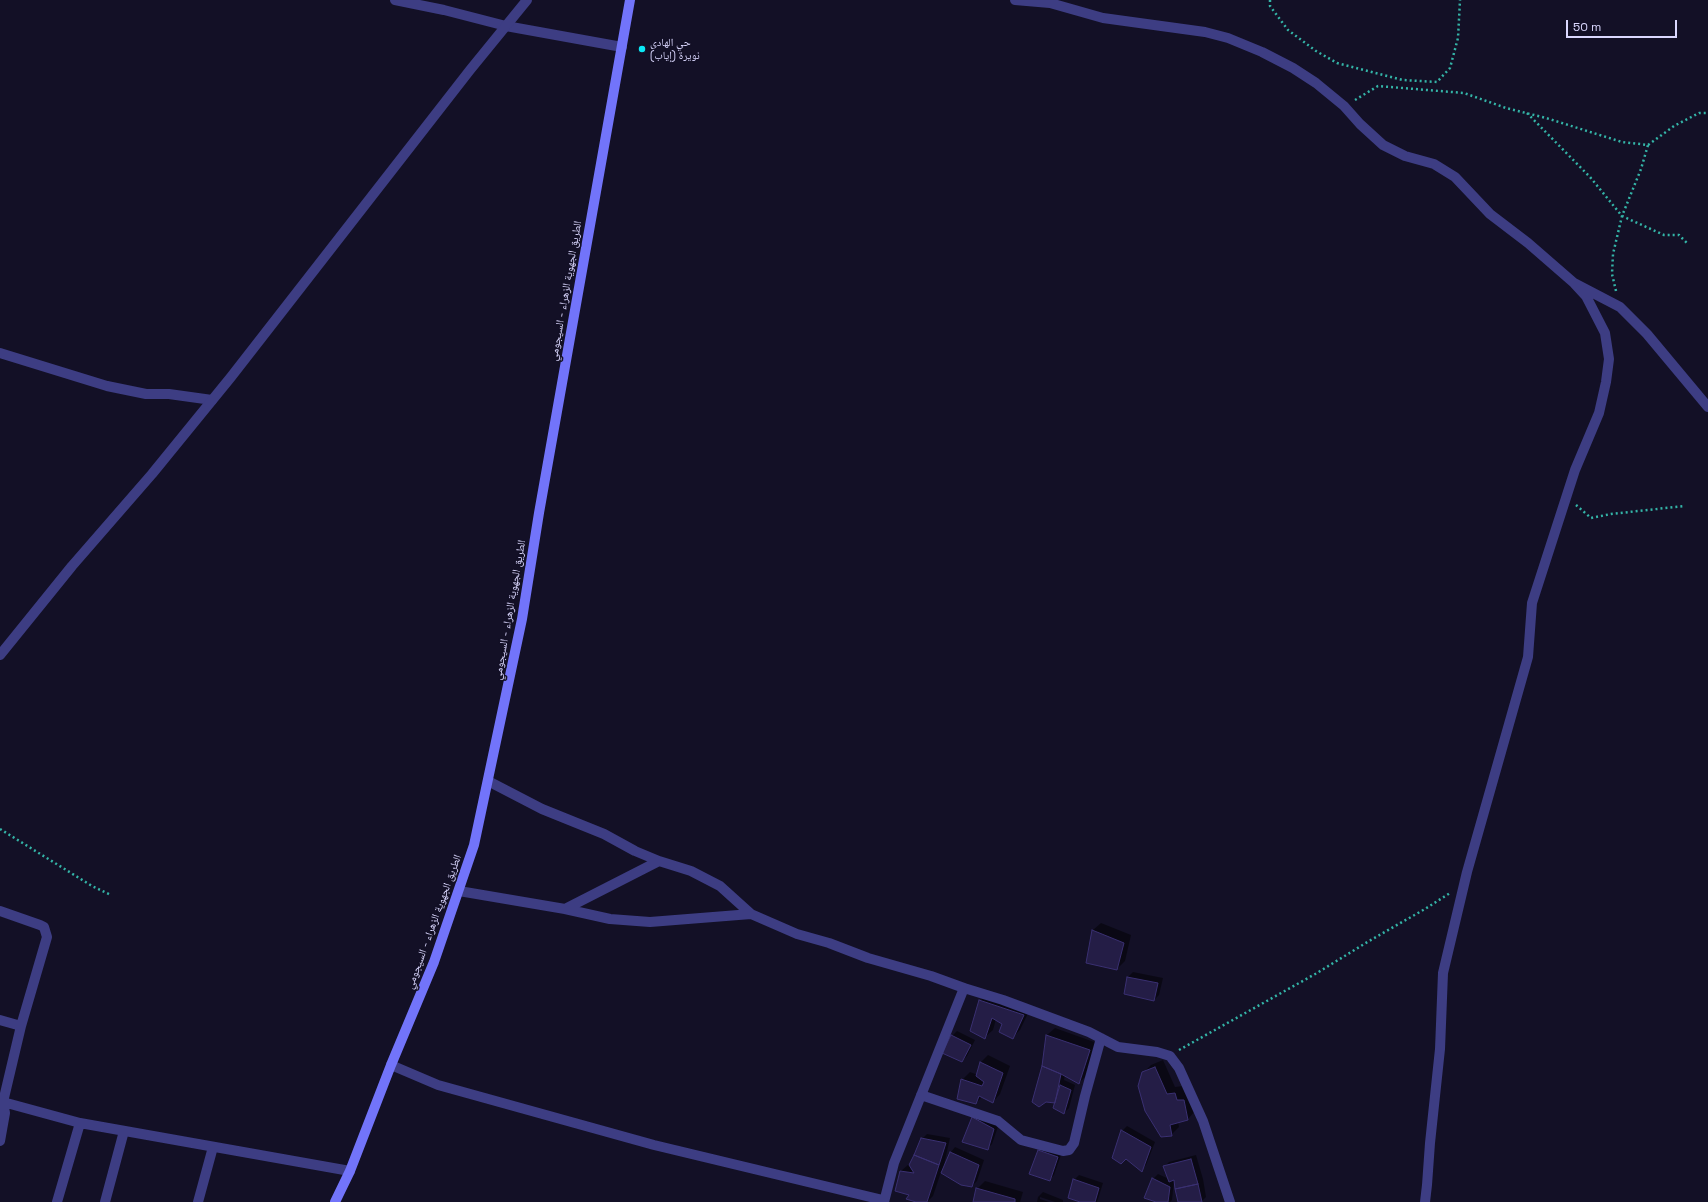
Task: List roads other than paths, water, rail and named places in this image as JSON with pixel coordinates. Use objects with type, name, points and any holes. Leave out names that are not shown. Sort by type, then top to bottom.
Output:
[{"type":"main road","name":"الطريق الجهوية الزهراء - السيجومي","points":[[335,1202],[350,1170],[391,1065],[434,962],[460,890],[474,845],[522,619],[539,513],[630,0]]},
{"type":"street","points":[[394,0],[444,10],[506,26],[622,47]]},
{"type":"street","points":[[0,655],[72,566],[152,474],[212,400],[338,241],[470,70],[527,0]]},
{"type":"street","points":[[1015,0],[1050,3],[1103,18],[1205,32],[1228,38],[1262,52],[1293,68],[1316,83],[1344,106],[1360,124],[1383,145],[1405,156],[1434,164],[1455,177],[1490,214],[1528,243],[1574,283],[1586,296],[1605,333],[1608,358],[1606,382],[1599,413],[1575,470],[1532,603],[1528,657],[1465,882],[1443,974],[1440,1049],[1427,1185],[1424,1202]]},
{"type":"street","points":[[1574,283],[1620,307],[1647,334],[1708,406]]},
{"type":"street","points":[[0,353],[107,386],[146,394],[169,394],[212,400]]},
{"type":"street","points":[[488,781],[542,809],[604,834],[635,851],[659,861],[691,871],[720,886],[752,914],[797,934],[1003,1000],[1101,1038],[1118,1047],[1157,1052],[1170,1056],[1180,1068],[1203,1121],[1230,1202]]},
{"type":"street","points":[[565,909],[659,861]]},
{"type":"street","points":[[460,890],[565,909],[610,919],[650,922],[752,914]]},
{"type":"street","points":[[0,911],[44,927],[47,937],[21,1026],[2,1102],[5,1113],[0,1141]]},
{"type":"street","points":[[391,1065],[438,1084],[601,1130],[884,1201],[894,1163],[964,988]]},
{"type":"street","points":[[0,1020],[21,1026]]},
{"type":"street","points":[[921,1095],[998,1121],[1021,1140],[1063,1151],[1069,1150],[1074,1142],[1101,1038]]},
{"type":"street","points":[[2,1102],[80,1123],[350,1170]]},
{"type":"street","points":[[57,1202],[80,1123]]},
{"type":"street","points":[[105,1202],[124,1131]]},
{"type":"street","points":[[198,1202],[213,1147]]},
{"type":"place","name":"حي الهادي نويرة (إياب)","points":[[642,49]]}]
